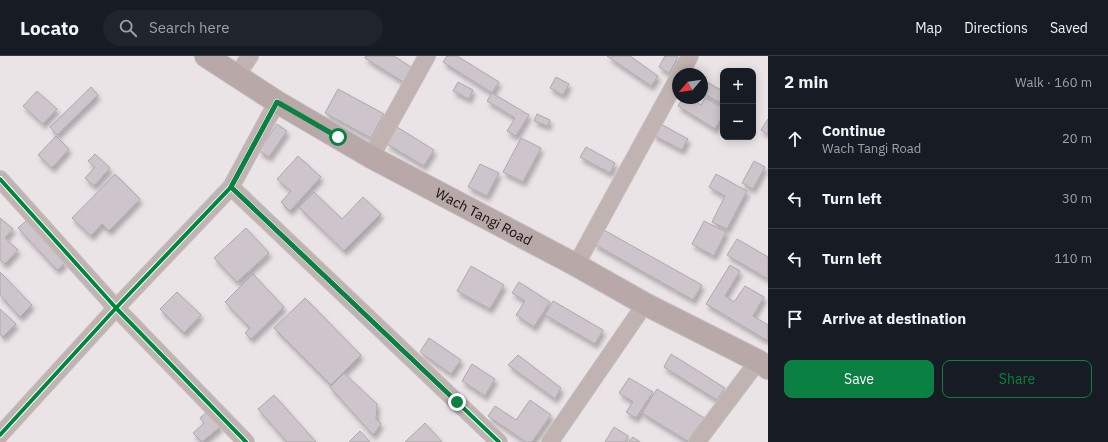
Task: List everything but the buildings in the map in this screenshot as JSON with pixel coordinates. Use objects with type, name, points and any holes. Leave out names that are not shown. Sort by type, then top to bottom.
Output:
[{"type":"main road","name":"Wach Tangi Road","points":[[206,56],[277,102],[371,157],[763,365]]},
{"type":"street","points":[[237,76],[250,56]]},
{"type":"street","points":[[371,157],[427,56]]},
{"type":"street","points":[[683,68],[690,56]]},
{"type":"street","points":[[576,265],[672,89]]},
{"type":"street","points":[[0,435],[116,308],[231,187],[277,102]]},
{"type":"street","points":[[0,179],[116,308],[246,442]]},
{"type":"street","points":[[231,187],[499,442]]},
{"type":"street","points":[[550,442],[646,304]]},
{"type":"street","points":[[697,442],[763,365]]},
{"type":"cycle path","points":[[0,435],[116,308],[231,187],[277,102]]},
{"type":"cycle path","points":[[0,179],[116,308],[246,442]]},
{"type":"cycle path","points":[[231,187],[499,442]]},
{"type":"route","points":[[338,137],[277,102],[231,187],[457,402]]}]
